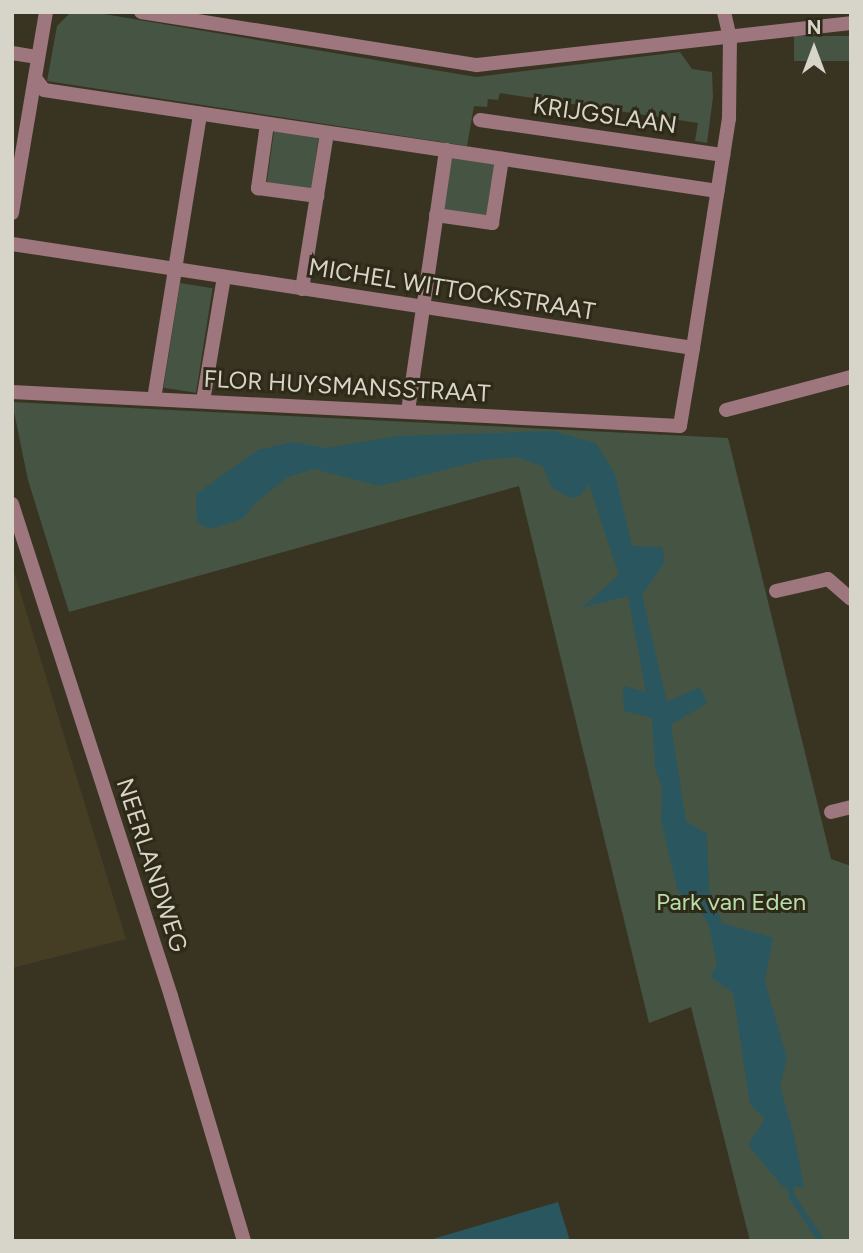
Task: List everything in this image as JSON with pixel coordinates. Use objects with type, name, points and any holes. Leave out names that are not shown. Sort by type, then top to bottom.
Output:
[{"type":"street","points":[[12,213],[46,12]]},
{"type":"street","name":"KRIJGSLAAN","points":[[141,12],[477,65],[851,23]]},
{"type":"street","points":[[693,348],[730,110],[730,38],[724,12]]},
{"type":"street","points":[[12,53],[38,57]]},
{"type":"street","points":[[35,78],[44,90],[718,191]]},
{"type":"street","points":[[154,399],[200,114]]},
{"type":"street","name":"KRIJGSLAAN","points":[[480,120],[723,155]]},
{"type":"street","points":[[267,124],[258,188],[317,196]]},
{"type":"street","points":[[302,289],[327,133]]},
{"type":"street","points":[[408,411],[446,150]]},
{"type":"street","points":[[436,215],[492,223],[502,159]]},
{"type":"street","name":"MICHEL WITTOCKSTRAAT","points":[[12,244],[422,309],[693,348]]},
{"type":"street","points":[[203,401],[224,277]]},
{"type":"street","name":"FLOR HUYSMANSSTRAAT","points":[[12,392],[680,426],[693,348]]},
{"type":"street","points":[[726,410],[851,377]]},
{"type":"street","name":"NEERLANDWEG","points":[[12,504],[171,996],[244,1241]]},
{"type":"street","points":[[776,591],[828,579],[851,599]]},
{"type":"street","points":[[831,812],[851,807]]},
{"type":"shaded area","points":[[12,565],[126,939],[12,968]]},
{"type":"green space","points":[[92,12],[476,77],[680,52],[692,69],[712,72],[713,97],[707,143],[695,141],[698,123],[500,93],[498,100],[488,99],[487,107],[474,106],[467,146],[47,81],[57,26],[69,14]]},
{"type":"green space","points":[[794,36],[851,36],[851,61],[794,61]]},
{"type":"green space","points":[[274,131],[319,137],[311,189],[267,182]]},
{"type":"green space","points":[[450,157],[495,164],[487,217],[442,209]]},
{"type":"green space","points":[[180,283],[213,288],[196,393],[163,388]]},
{"type":"green space","name":"Park van Eden","points":[[12,402],[728,438],[831,859],[851,866],[851,1241],[750,1241],[691,1007],[649,1023],[519,486],[69,612],[28,480]]},
{"type":"water","points":[[553,431],[596,443],[615,474],[632,546],[662,547],[665,562],[642,595],[667,702],[700,687],[707,703],[671,725],[686,821],[707,834],[709,890],[722,923],[773,938],[765,982],[787,1058],[780,1086],[795,1140],[804,1187],[783,1187],[748,1145],[765,1119],[750,1104],[733,993],[711,977],[717,964],[708,923],[698,908],[685,902],[677,887],[661,821],[662,788],[655,768],[652,718],[624,711],[623,686],[646,692],[628,596],[581,608],[619,575],[589,485],[580,496],[569,498],[551,487],[543,466],[516,457],[484,460],[379,486],[314,469],[288,477],[255,503],[244,518],[211,529],[197,523],[196,494],[258,450],[292,442],[326,448],[399,436]]},
{"type":"water","points":[[558,1202],[570,1241],[426,1241]]},
{"type":"waterway","points":[[789,1179],[792,1197],[821,1241]]}]
